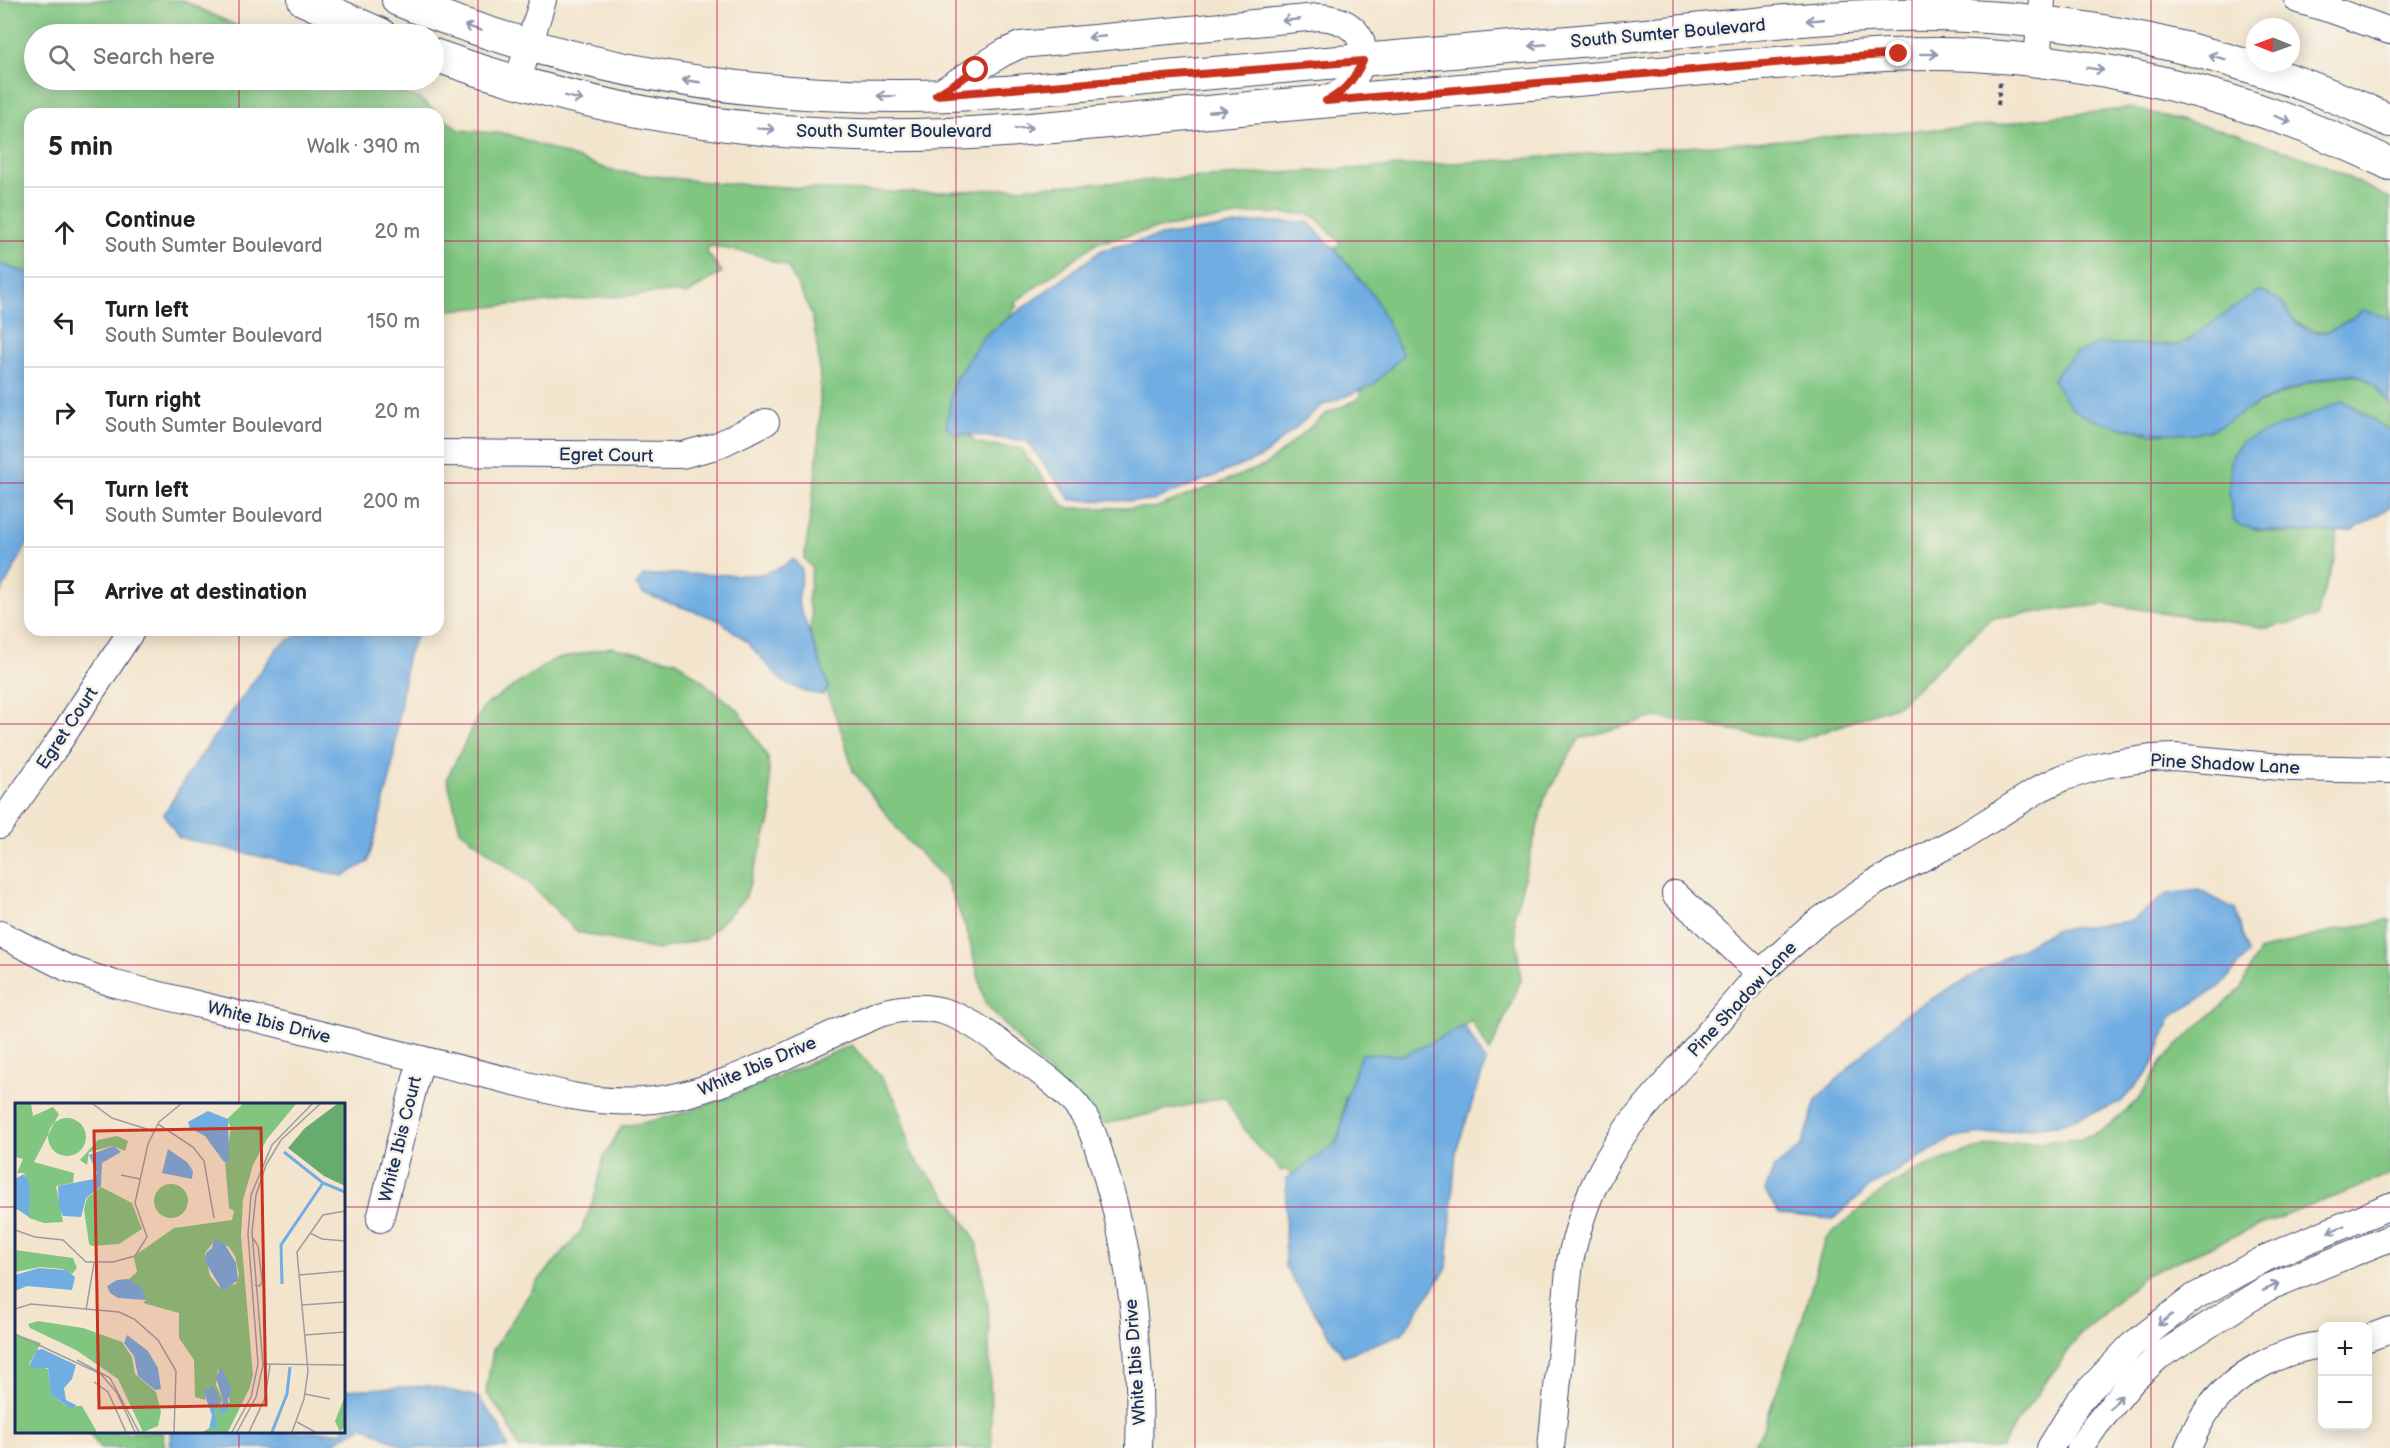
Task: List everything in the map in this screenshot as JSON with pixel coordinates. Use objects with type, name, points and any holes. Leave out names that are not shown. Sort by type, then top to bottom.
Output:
[{"type":"main road","points":[[304,0],[358,24]]},
{"type":"main road","name":"South Sumter Boulevard","points":[[398,0],[469,27],[624,69],[728,87],[831,95],[936,95],[1363,61],[1862,16],[1947,16],[2042,11],[2226,59],[2320,90],[2390,121]]},
{"type":"main road","name":"South Sumter Boulevard","points":[[444,58],[517,83],[604,105],[676,119],[772,130],[859,135],[1008,130],[1865,56],[1943,54],[2037,61],[2116,72],[2211,95],[2319,132],[2390,164]]},
{"type":"street","points":[[517,83],[543,0]]},
{"type":"street","points":[[2298,0],[2390,31]]},
{"type":"street","points":[[2037,61],[2042,11]]},
{"type":"street","name":"South Sumter Boulevard","points":[[936,95],[1003,53],[1020,45],[1318,17],[1337,20],[1354,29],[1363,44],[1363,61]]},
{"type":"street","points":[[1326,101],[1336,97],[1346,88],[1363,61]]},
{"type":"street","name":"Egret Court","points":[[444,453],[682,455],[716,446],[766,422]]},
{"type":"street","name":"Egret Court","points":[[0,825],[56,746],[128,636]]},
{"type":"street","name":"Pine Shadow Lane","points":[[1551,1448],[1570,1261],[1576,1232],[1593,1183],[1629,1126],[1760,973],[1816,923],[1872,884],[1963,837],[2040,788],[2082,772],[2128,760],[2175,757],[2291,768],[2390,770]]},
{"type":"street","points":[[1675,894],[1760,973]]},
{"type":"street","name":"White Ibis Drive","points":[[2,939],[67,968],[115,984],[572,1096],[609,1102],[641,1102],[684,1096],[709,1089],[894,1009],[922,1006],[954,1013],[969,1020],[1066,1094],[1082,1113],[1092,1134],[1110,1188],[1121,1234],[1133,1305],[1140,1392],[1139,1448]]},
{"type":"street","name":"White Ibis Court","points":[[380,1219],[421,1059]]},
{"type":"street","points":[[2050,1448],[2078,1402],[2131,1346],[2194,1298],[2268,1257],[2390,1206]]},
{"type":"street","points":[[2080,1448],[2133,1380],[2158,1357],[2266,1288],[2390,1238]]},
{"type":"street","points":[[2372,1336],[2390,1330]]},
{"type":"street","points":[[2188,1448],[2209,1408],[2238,1380],[2277,1357],[2318,1346]]},
{"type":"green space","points":[[0,0],[182,0],[233,24],[24,24],[24,90],[396,90],[420,99],[431,108],[24,108],[24,272],[0,264]]},
{"type":"green space","points":[[2131,108],[2238,134],[2324,165],[2390,199],[2390,322],[2361,312],[2337,328],[2328,331],[2310,329],[2300,325],[2254,294],[2203,330],[2190,347],[2071,407],[2092,419],[2150,434],[2208,431],[2248,409],[2305,384],[2343,375],[2360,376],[2374,385],[2390,404],[2390,431],[2344,401],[2229,492],[2233,520],[2243,525],[2269,532],[2337,532],[2335,557],[2316,617],[2267,628],[2105,604],[1991,618],[1900,704],[1798,741],[1655,717],[1579,739],[1545,797],[1514,917],[1521,980],[1490,1052],[1471,1020],[1457,1034],[1345,1096],[1341,1127],[1329,1161],[1292,1175],[1285,1169],[1281,1171],[1258,1148],[1225,1097],[1105,1124],[1064,1090],[985,1003],[967,931],[946,880],[903,836],[853,771],[843,735],[816,665],[810,631],[812,615],[808,602],[812,568],[804,558],[819,440],[820,378],[813,321],[805,300],[788,267],[755,254],[710,246],[706,251],[722,272],[687,294],[670,292],[444,311],[444,118],[459,130],[508,134],[613,171],[706,182],[928,193],[1487,161],[2006,124]],"holes":[[[1257,213],[1308,214],[1315,217],[1341,243],[1334,249],[1363,388],[1357,400],[1327,413],[1266,465],[1155,508],[1067,508],[1021,449],[976,443],[957,421],[1006,322],[1017,305],[1014,303],[1096,243],[1159,228]]]},
{"type":"green space","points":[[611,647],[677,661],[738,710],[768,758],[772,815],[745,898],[705,938],[657,950],[578,932],[530,884],[460,830],[447,778],[483,707],[553,660]]},
{"type":"green space","points":[[2390,920],[2390,1175],[2258,1226],[2145,1275],[2079,1336],[2014,1426],[2001,1448],[1752,1448],[1762,1432],[1802,1320],[1825,1239],[1882,1191],[1912,1172],[1960,1153],[1993,1145],[2080,1139],[2103,1130],[2139,1099],[2162,1062],[2188,1035],[2240,990],[2259,951],[2335,930]]},
{"type":"green space","points":[[851,1045],[879,1074],[898,1104],[911,1154],[953,1204],[977,1243],[988,1307],[992,1448],[519,1448],[507,1421],[486,1392],[493,1350],[537,1282],[580,1233],[594,1199],[604,1157],[622,1126],[652,1121],[711,1104]]},
{"type":"green space","points":[[90,1433],[162,1433],[165,1448],[100,1448]]},
{"type":"water","points":[[1257,222],[1308,222],[1374,296],[1403,355],[1373,385],[1321,406],[1262,457],[1152,501],[1071,500],[1027,441],[953,433],[946,426],[954,381],[983,337],[1102,250],[1161,236]]},
{"type":"water","points":[[0,264],[24,272],[24,550],[0,594]]},
{"type":"water","points":[[2258,291],[2276,298],[2297,323],[2308,331],[2325,332],[2333,329],[2363,310],[2390,318],[2390,404],[2365,378],[2348,375],[2334,376],[2284,392],[2212,430],[2177,434],[2136,430],[2097,421],[2071,407],[2053,380],[2058,371],[2076,353],[2099,344],[2181,345]]},
{"type":"water","points":[[2344,401],[2390,431],[2390,507],[2353,530],[2337,532],[2282,532],[2241,526],[2233,520],[2229,492],[2231,458],[2243,441]]},
{"type":"water","points":[[793,559],[802,570],[798,602],[829,687],[823,695],[805,692],[782,681],[747,642],[719,620],[642,593],[636,585],[643,576],[758,575],[780,568]]},
{"type":"water","points":[[296,636],[416,636],[407,657],[391,774],[368,862],[343,876],[178,837],[164,814],[188,774],[278,647]]},
{"type":"water","points":[[2199,890],[2235,909],[2248,954],[2221,986],[2171,1017],[2152,1067],[2120,1103],[2056,1125],[1952,1138],[1870,1187],[1833,1219],[1779,1214],[1765,1191],[1774,1168],[1802,1146],[1816,1100],[1903,1015],[2054,930],[2131,921],[2167,894]]},
{"type":"water","points":[[1464,1026],[1486,1062],[1456,1151],[1447,1268],[1402,1334],[1343,1356],[1285,1267],[1286,1179],[1338,1142],[1346,1098],[1361,1054],[1405,1055]]},
{"type":"water","points":[[430,1386],[478,1397],[498,1424],[509,1448],[407,1448],[363,1426],[324,1448],[171,1448],[170,1433],[345,1433],[345,1390]]},
{"type":"route","points":[[976,70],[936,95],[1363,61],[1346,88],[1336,97],[1326,101],[1899,54]]}]
